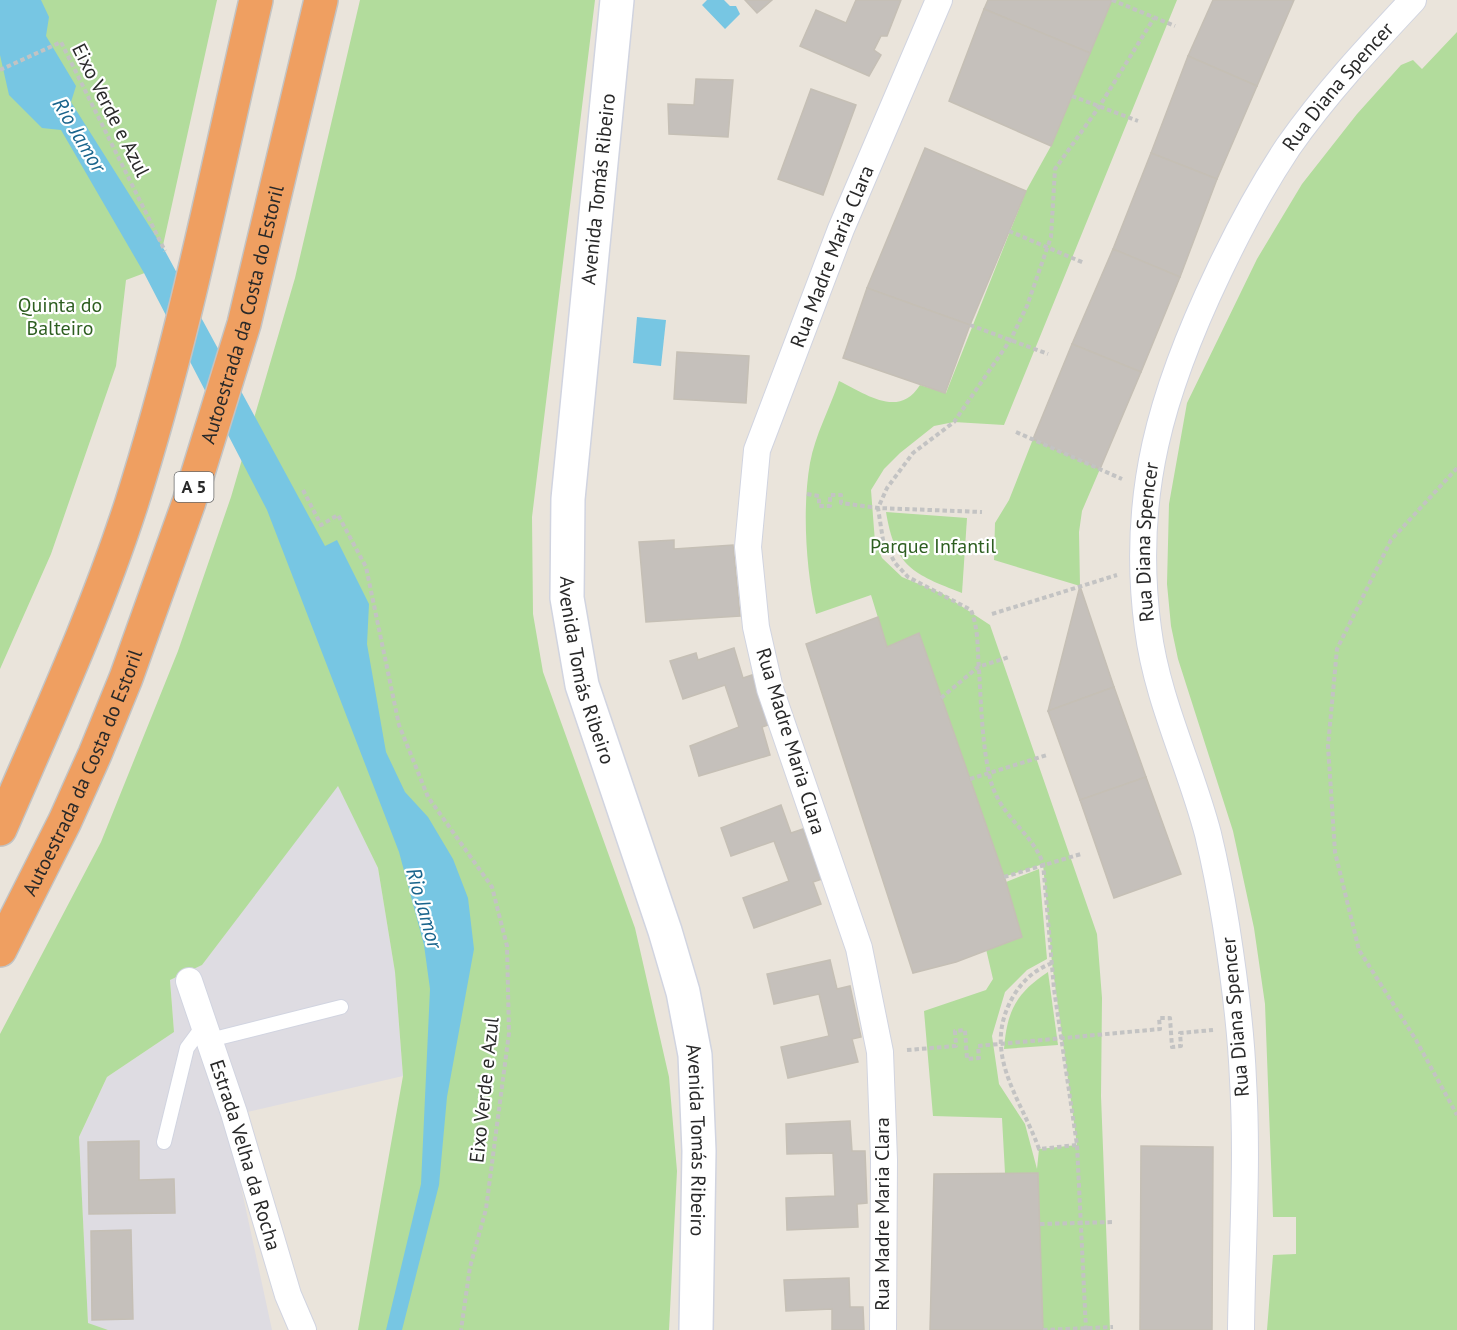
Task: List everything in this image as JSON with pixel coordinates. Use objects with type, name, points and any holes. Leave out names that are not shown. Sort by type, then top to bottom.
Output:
[{"type":"highway","points":[[0,829],[83,635],[130,507],[175,359],[256,0]]},
{"type":"highway","name":"Autoestrada da Costa do Estoril","points":[[0,950],[65,821],[95,754],[126,678],[189,502],[244,324],[321,0]]},
{"type":"street","name":"Avenida Tomás Ribeiro","points":[[617,0],[568,499],[567,598],[582,685],[665,931],[683,992],[695,1055],[699,1151],[696,1330]]},
{"type":"street","name":"Rua Madre Maria Clara","points":[[882,1330],[884,1160],[880,1052],[859,948],[770,688],[756,627],[748,547],[758,450],[841,229],[939,0]]},
{"type":"street","name":"Rua Diana Spencer","points":[[1241,1330],[1244,1083],[1239,1021],[1226,922],[1208,833],[1157,676],[1148,630],[1142,557],[1147,485],[1158,424],[1176,369],[1202,306],[1239,230],[1288,147],[1348,69],[1413,0]]},
{"type":"street","name":"Estrada Velha da Rocha","points":[[189,981],[234,1113],[288,1295],[303,1330]]},
{"type":"lane","points":[[164,1142],[187,1048],[207,1033],[341,1007]]},
{"type":"path","points":[[1112,0],[1175,26]]},
{"type":"path","points":[[1086,1328],[1077,1145],[1063,1038],[1058,1020],[1043,863],[1036,845],[1002,809],[989,774],[978,667],[979,636],[971,610],[908,577],[895,562],[883,540],[878,508],[887,488],[913,453],[954,422],[1011,339],[1027,306],[1051,237],[1055,169],[1100,106],[1154,18]]},
{"type":"path","name":"Eixo Verde e Azul","points":[[0,70],[61,42],[165,251]]},
{"type":"path","points":[[1072,96],[1138,121]]},
{"type":"path","points":[[1009,231],[1084,263]]},
{"type":"path","points":[[970,325],[1048,354]]},
{"type":"path","points":[[1016,432],[1123,479]]},
{"type":"path","points":[[1457,468],[1391,540],[1337,650],[1328,746],[1335,852],[1359,950],[1416,1040],[1457,1115]]},
{"type":"path","name":"Eixo Verde e Azul","points":[[303,490],[321,525],[338,515],[366,567],[399,725],[428,797],[492,887],[507,946],[509,1033],[486,1209],[470,1267],[461,1330]]},
{"type":"path","points":[[807,494],[819,496],[819,506],[830,506],[830,495],[841,495],[841,503],[878,508],[982,512]]},
{"type":"path","points":[[992,614],[1119,574]]},
{"type":"path","points":[[941,698],[978,667],[1009,657]]},
{"type":"path","points":[[970,779],[1047,755]]},
{"type":"path","points":[[1004,877],[1043,863],[1081,854]]},
{"type":"path","points":[[1052,963],[1036,969],[1019,987],[1001,1025],[1000,1044],[1008,1084],[1024,1111],[1039,1149],[1077,1145]]},
{"type":"path","points":[[940,1047],[956,1046],[955,1031],[965,1030],[967,1059],[979,1058],[978,1046],[1160,1029],[1159,1018],[1170,1018],[1172,1047],[1181,1046],[1180,1033],[1216,1030],[1215,1023],[1239,1021]]},
{"type":"path","points":[[1040,1224],[1113,1222]]},
{"type":"path","points":[[1043,1330],[1113,1327]]},
{"type":"shaded area","points":[[338,785],[378,868],[395,972],[403,1076],[226,1117],[272,1330],[108,1330],[88,1324],[79,1137],[107,1077],[174,1032],[170,980],[202,965]]},
{"type":"green space","name":"Quinta do Balteiro","points":[[0,0],[217,0],[158,268],[126,280],[116,366],[51,554],[0,669]]},
{"type":"green space","points":[[360,0],[595,0],[532,517],[533,614],[543,672],[635,928],[669,1077],[677,1171],[669,1330],[358,1330],[403,1076],[395,972],[378,868],[338,786],[202,965],[170,980],[174,1032],[107,1077],[79,1137],[88,1323],[108,1330],[0,1330],[0,1034],[101,842],[178,651],[231,497],[295,278]]},
{"type":"green space","points":[[1112,0],[1177,0],[1004,425],[954,422],[934,426],[884,469],[871,490],[875,542],[882,558],[902,577],[943,594],[990,625],[1097,934],[1102,998],[1101,1096],[1110,1330],[1043,1330],[1038,1173],[1005,1173],[1002,1118],[933,1116],[924,1011],[986,990],[993,979],[986,949],[1022,937],[1006,882],[1039,869],[1047,959],[1027,970],[1005,992],[992,1036],[999,1084],[1025,1124],[1037,1169],[1039,1149],[1077,1145],[1052,963],[1043,864],[1004,877],[919,634],[887,647],[871,595],[816,614],[808,559],[806,499],[812,453],[839,381],[882,401],[902,401],[912,395],[920,385],[946,393],[1026,191],[1051,146]]},
{"type":"green space","points":[[1457,32],[1457,1330],[1267,1330],[1273,1255],[1296,1254],[1296,1217],[1273,1217],[1265,1004],[1254,928],[1233,831],[1178,659],[1171,626],[1167,584],[1169,504],[1187,403],[1257,259],[1302,184],[1357,114],[1401,65],[1413,60],[1422,69]]},
{"type":"green space","points":[[1033,439],[1100,469],[1082,511],[1079,532],[1080,586],[994,560],[995,523],[1009,500]]},
{"type":"green space","name":"Parque Infantil","points":[[886,512],[967,518],[962,593],[919,574],[909,566],[895,545]]},
{"type":"green space","points":[[1048,972],[1058,1045],[1004,1049],[1005,1036],[1015,1004],[1028,988]]},
{"type":"water","name":"Rio Jamor","points":[[0,0],[41,0],[49,17],[46,36],[76,86],[71,102],[165,251],[325,546],[337,540],[369,604],[367,644],[386,752],[405,792],[428,817],[453,859],[468,898],[474,949],[447,1097],[439,1185],[402,1330],[386,1330],[421,1184],[430,989],[424,945],[399,852],[267,510],[144,273],[61,130],[42,128],[9,95],[0,55]]},
{"type":"water","points":[[707,0],[724,0],[730,6],[736,6],[740,14],[725,29],[702,5]]},
{"type":"water","points":[[637,317],[666,320],[661,366],[633,363]]},
{"type":"building","points":[[745,0],[772,0],[757,13]]},
{"type":"building","points":[[856,0],[901,0],[887,36],[881,36],[874,50],[881,55],[869,76],[800,46],[816,10],[846,23]]},
{"type":"building","points":[[988,0],[1112,0],[1090,53],[984,9]]},
{"type":"building","points":[[1213,0],[1294,0],[1257,86],[1188,56]]},
{"type":"building","points":[[984,9],[1090,53],[1051,146],[949,101]]},
{"type":"building","points":[[1188,56],[1257,86],[1217,179],[1151,153]]},
{"type":"building","points":[[696,79],[733,80],[728,137],[669,134],[668,104],[694,105]]},
{"type":"building","points":[[811,89],[856,105],[823,195],[778,179]]},
{"type":"building","points":[[925,148],[1026,191],[970,325],[867,288]]},
{"type":"building","points":[[1151,153],[1217,179],[1180,277],[1113,249]]},
{"type":"building","points":[[1113,249],[1180,277],[1141,372],[1072,344]]},
{"type":"building","points":[[867,288],[970,325],[945,393],[843,358]]},
{"type":"building","points":[[1072,344],[1141,372],[1100,469],[1033,439]]},
{"type":"building","points":[[677,352],[749,356],[746,403],[674,399]]},
{"type":"building","points":[[674,540],[674,549],[733,545],[740,616],[646,622],[639,542]]},
{"type":"building","points":[[1080,586],[1114,687],[1048,711]]},
{"type":"building","points":[[878,617],[887,647],[919,633],[1006,882],[1022,937],[956,962],[913,973],[806,644]]},
{"type":"building","points":[[734,648],[743,678],[755,674],[771,724],[762,727],[770,755],[699,776],[690,746],[739,727],[725,685],[683,699],[670,661],[696,653],[698,660]]},
{"type":"building","points":[[1114,687],[1146,777],[1080,800],[1048,711]]},
{"type":"building","points":[[1146,777],[1181,874],[1114,898],[1080,800]]},
{"type":"building","points":[[781,805],[791,833],[803,829],[822,879],[813,882],[821,904],[754,928],[743,898],[789,881],[774,841],[731,856],[721,828]]},
{"type":"building","points":[[830,960],[837,989],[850,986],[861,1037],[852,1039],[858,1062],[788,1078],[781,1047],[829,1036],[819,994],[774,1004],[767,974]]},
{"type":"building","points":[[850,1121],[852,1151],[865,1151],[867,1203],[857,1204],[858,1227],[787,1230],[786,1198],[835,1196],[833,1153],[787,1154],[786,1124]]},
{"type":"building","points":[[139,1141],[139,1180],[174,1179],[175,1213],[89,1214],[88,1142]]},
{"type":"building","points":[[1141,1146],[1213,1147],[1212,1330],[1140,1330]]},
{"type":"building","points":[[1038,1173],[1043,1330],[930,1330],[934,1174]]},
{"type":"building","points":[[131,1230],[133,1319],[92,1320],[91,1231]]},
{"type":"building","points":[[849,1278],[850,1307],[863,1307],[864,1330],[832,1330],[832,1309],[786,1311],[784,1280]]}]
